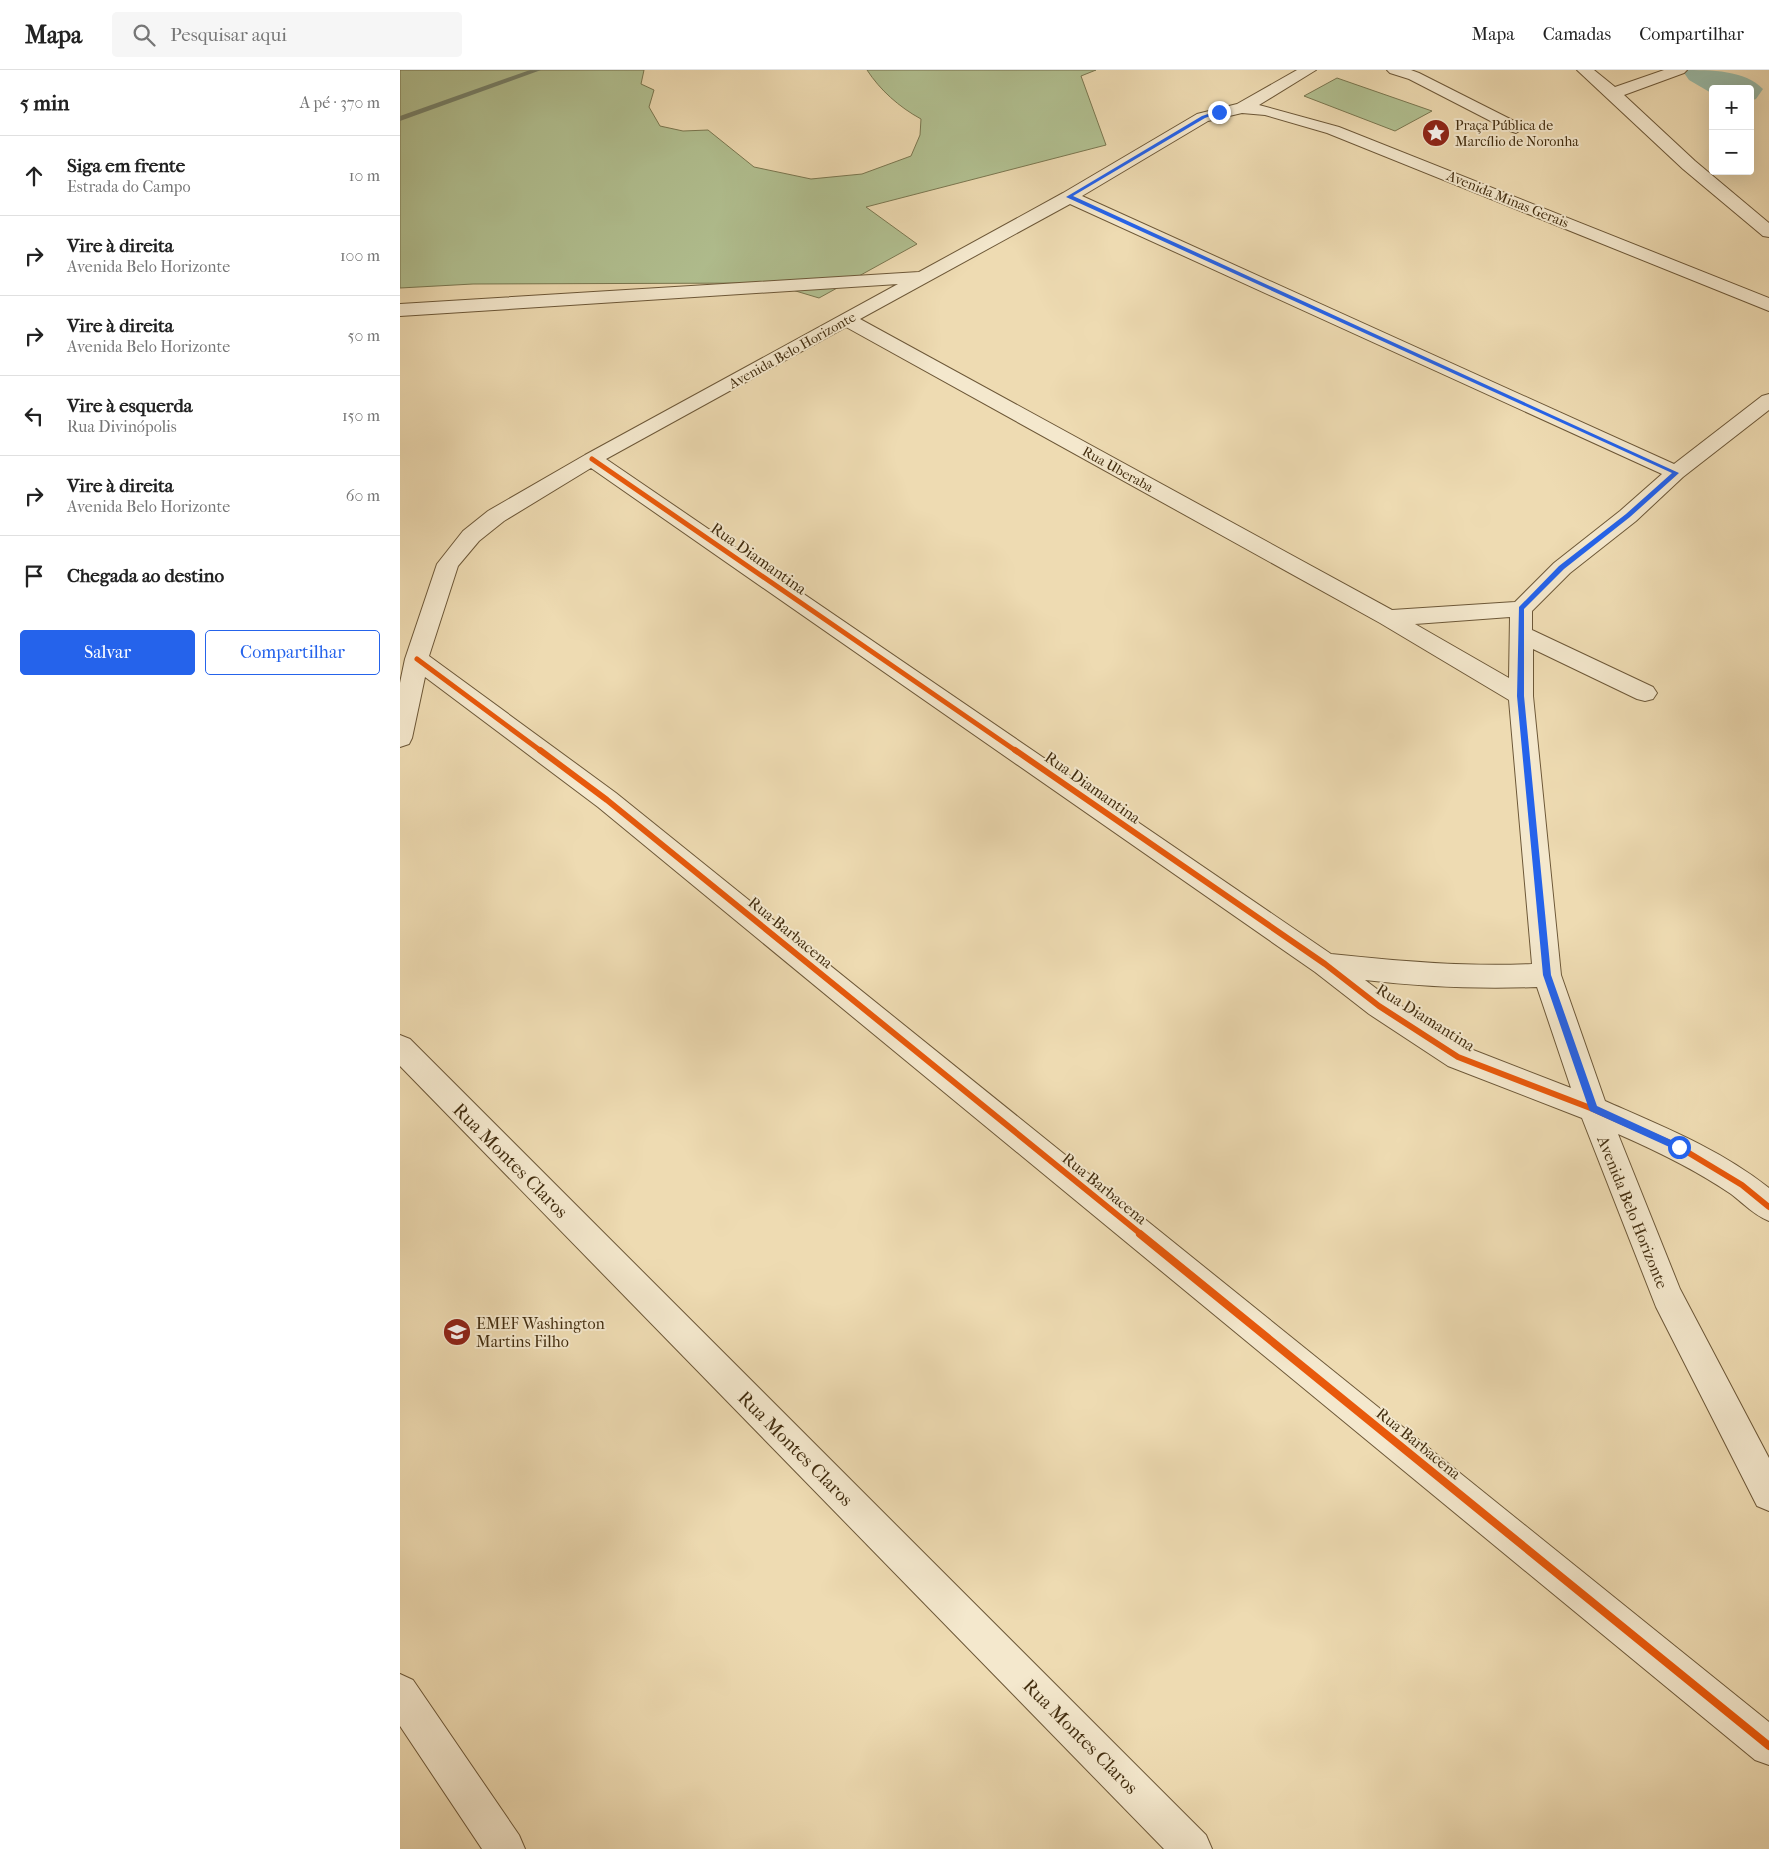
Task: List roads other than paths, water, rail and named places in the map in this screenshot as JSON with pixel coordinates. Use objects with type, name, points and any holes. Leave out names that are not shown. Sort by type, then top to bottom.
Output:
[{"type":"street","name":"Avenida Belo Horizonte","points":[[400,738],[417,659],[448,564],[471,536],[496,516],[592,459],[1069,197],[1203,117],[1242,108],[1308,70]]},
{"type":"street","points":[[1395,70],[1414,76],[1516,128]]},
{"type":"street","points":[[1584,70],[1613,93],[1689,165],[1769,232]]},
{"type":"street","points":[[1613,93],[1679,70]]},
{"type":"street","name":"Avenida Minas Gerais","points":[[1242,108],[1266,110],[1341,133],[1769,305]]},
{"type":"street","points":[[1069,197],[1676,473]]},
{"type":"street","points":[[400,310],[925,276]]},
{"type":"street","name":"Rua Uberaba","points":[[848,320],[1388,618],[1521,696]]},
{"type":"street","points":[[1388,618],[1521,609],[1562,568],[1628,516],[1676,473],[1769,400]]},
{"type":"street","name":"Rua Diamantina","points":[[592,459],[1325,964],[1379,1006],[1458,1058],[1593,1109],[1679,1147],[1742,1185],[1769,1207]]},
{"type":"street","name":"Avenida Belo Horizonte","points":[[1521,609],[1521,696],[1547,975],[1593,1109],[1667,1296],[1769,1494]]},
{"type":"street","points":[[1521,634],[1646,693]]},
{"type":"street","name":"Rua Barbacena","points":[[417,659],[607,800],[1769,1746]]},
{"type":"street","name":"Rua Diamantina","points":[[1325,964],[1411,974],[1547,975]]},
{"type":"street","name":"Rua Montes Claros","points":[[400,1047],[1192,1849]]},
{"type":"street","points":[[400,1694],[505,1849]]},
{"type":"waterway","points":[[400,119],[537,70]]},
{"type":"waterway","points":[[1706,70],[1732,85]]},
{"type":"place","name":"Praça Pública de Marcílio de Noronha","points":[[1436,133]]},
{"type":"place","name":"EMEF Washington Martins Filho","points":[[457,1332]]}]
